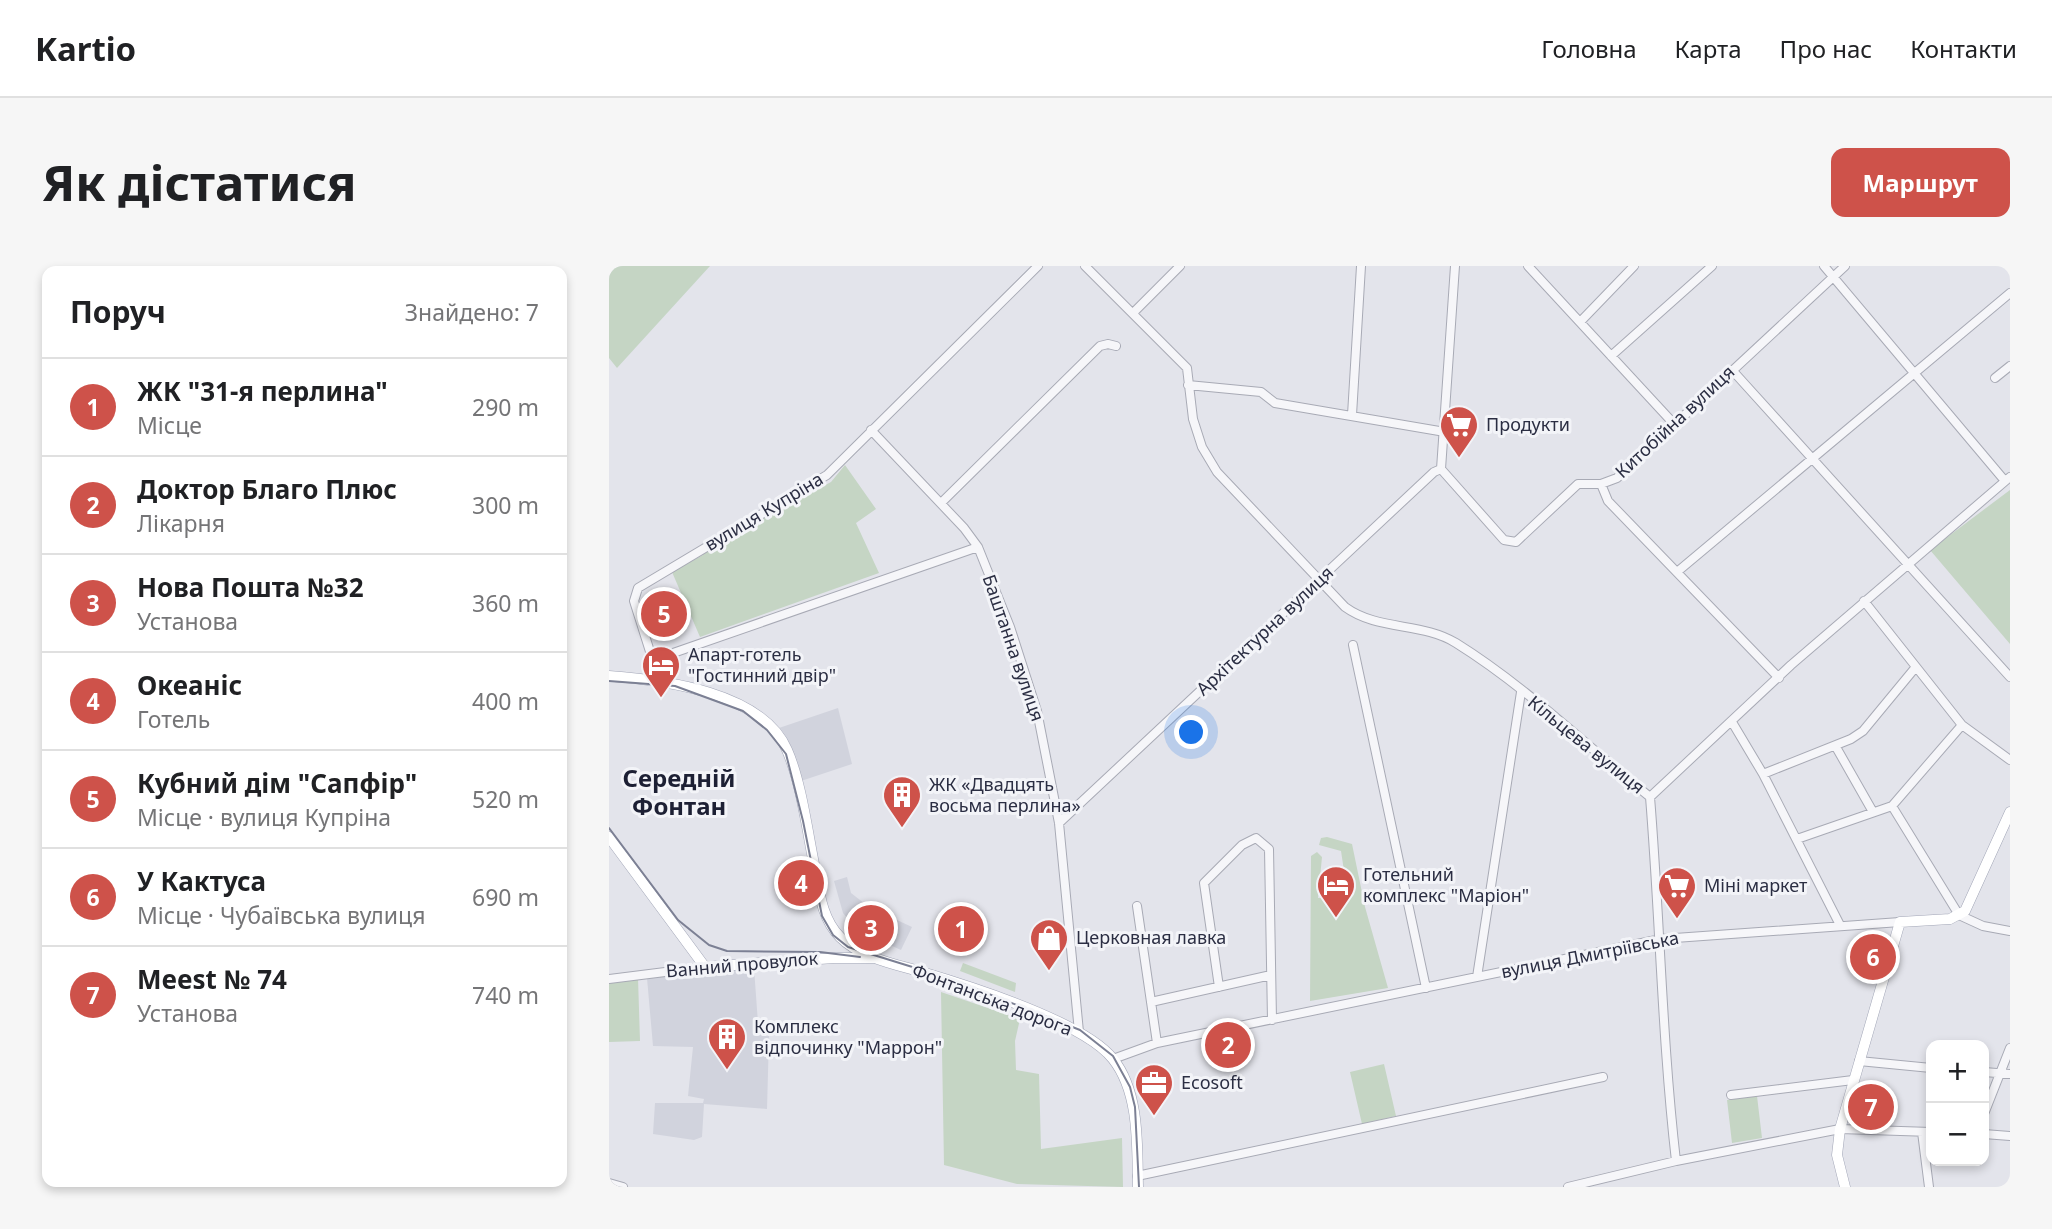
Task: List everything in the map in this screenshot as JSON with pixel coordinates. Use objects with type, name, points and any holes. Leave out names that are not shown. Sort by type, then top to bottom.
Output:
[{"type":"main road","name":"Фонтанська дорога","points":[[609,676],[687,684],[745,709],[780,738],[787,751],[804,815],[822,905],[830,924],[844,941],[876,958],[951,981],[1079,1032],[1113,1059],[1129,1089],[1133,1109],[1137,1187]]},
{"type":"main road","points":[[1959,915],[1971,903],[2010,812]]},
{"type":"main road","points":[[609,837],[705,967]]},
{"type":"main road","name":"вулиця Дмитріївська","points":[[1900,922],[1941,920],[1959,915]]},
{"type":"main road","points":[[1845,1187],[1837,1155],[1840,1129],[1900,922]]},
{"type":"main road","points":[[834,958],[845,953],[844,941]]},
{"type":"main road","name":"Ванний провулок","points":[[705,967],[834,958],[876,958]]},
{"type":"street","name":"вулиця Купріна","points":[[659,680],[634,601],[638,588],[827,475],[1038,266]]},
{"type":"street","points":[[1085,266],[1134,312],[1187,368],[1193,419]]},
{"type":"street","points":[[1134,312],[1179,266]]},
{"type":"street","points":[[1352,415],[1361,266]]},
{"type":"street","points":[[1441,469],[1455,266]]},
{"type":"street","points":[[1528,266],[1675,425]]},
{"type":"street","points":[[1580,322],[1634,266]]},
{"type":"street","points":[[1611,356],[1712,266]]},
{"type":"street","points":[[1650,797],[1864,601],[2007,479],[1824,266]]},
{"type":"street","name":"Китобійна вулиця","points":[[1441,469],[1504,540],[1513,543],[1578,484],[1601,484],[1617,478],[1845,266]]},
{"type":"street","points":[[1677,572],[2010,292]]},
{"type":"street","points":[[941,503],[1100,346],[1116,346]]},
{"type":"street","points":[[1995,378],[2010,366]]},
{"type":"street","points":[[1731,370],[1766,411],[1814,457],[2010,677]]},
{"type":"street","points":[[1188,385],[1261,391],[1275,403],[1445,432]]},
{"type":"street","points":[[1186,412],[1193,419]]},
{"type":"street","name":"Кільцева вулиця","points":[[1193,419],[1202,447],[1217,472],[1319,580],[1358,616],[1437,632],[1456,643],[1650,797],[1661,939],[1661,1003],[1676,1161]]},
{"type":"street","name":"Баштанна вулиця","points":[[871,430],[941,503],[978,547],[1010,627],[1037,711],[1059,823],[1079,1032]]},
{"type":"street","name":"Архітектурна вулиця","points":[[1059,823],[1434,472],[1441,469]]},
{"type":"street","points":[[1601,484],[1608,501],[1779,678]]},
{"type":"street","points":[[653,660],[978,547]]},
{"type":"street","points":[[1864,601],[1962,725],[2010,760]]},
{"type":"street","points":[[1353,645],[1426,988]]},
{"type":"street","points":[[1763,774],[1836,747],[1863,731],[1915,668]]},
{"type":"street","points":[[1477,977],[1521,692]]},
{"type":"street","points":[[1732,722],[1763,774],[1840,925]]},
{"type":"street","points":[[1797,839],[1892,806],[1962,725]]},
{"type":"street","points":[[1836,747],[1873,812]]},
{"type":"street","points":[[1892,806],[1959,915],[1983,926],[2010,931]]},
{"type":"street","points":[[1219,987],[1204,883],[1249,839],[1263,841],[1269,849],[1272,1020]]},
{"type":"street","points":[[1137,906],[1157,1044]]},
{"type":"street","name":"вулиця Дмитріївська","points":[[1113,1059],[1157,1044],[1661,939],[1900,922]]},
{"type":"street","name":"Ванний провулок","points":[[609,979],[705,967]]},
{"type":"street","points":[[1151,1002],[1271,975]]},
{"type":"street","points":[[1988,1103],[2010,1048]]},
{"type":"street","points":[[1859,1061],[1926,1068]]},
{"type":"street","points":[[1989,1073],[2010,1074]]},
{"type":"street","points":[[1137,1176],[1603,1077]]},
{"type":"street","points":[[1731,1095],[1853,1080]]},
{"type":"street","points":[[1568,1187],[1676,1161],[1840,1129],[1926,1132]]},
{"type":"street","points":[[1989,1134],[2010,1136]]},
{"type":"street","points":[[1928,1166],[1929,1187]]},
{"type":"street","points":[[609,1183],[624,1187]]},
{"type":"shaded area","points":[[838,708],[852,764],[798,782],[776,729]]},
{"type":"shaded area","points":[[847,877],[851,893],[869,907],[912,927],[901,950],[857,930],[843,913],[834,881]]},
{"type":"shaded area","points":[[754,968],[758,1023],[769,1036],[767,1109],[704,1104],[702,1137],[694,1140],[653,1134],[655,1103],[703,1103],[704,1099],[688,1096],[693,1047],[653,1046],[647,978]]},
{"type":"green space","points":[[609,266],[710,266],[617,368],[609,358]]},
{"type":"green space","points":[[845,465],[876,509],[856,523],[879,573],[700,637],[672,572],[703,555],[703,550],[831,482]]},
{"type":"green space","points":[[2010,490],[2010,644],[1930,550]]},
{"type":"green space","points":[[1327,837],[1352,844],[1365,907],[1388,988],[1310,1001],[1311,856],[1317,852],[1322,857],[1318,898],[1339,897],[1346,884],[1341,851],[1319,845],[1321,838]]},
{"type":"green space","points":[[963,963],[1016,983],[1015,992],[960,971]]},
{"type":"green space","points":[[638,978],[640,1041],[609,1042],[609,982]]},
{"type":"green space","points":[[941,992],[1020,1019],[1015,1041],[1016,1070],[1039,1074],[1041,1149],[1122,1138],[1123,1187],[1017,1184],[944,1165]]},
{"type":"green space","points":[[1384,1064],[1396,1116],[1362,1124],[1350,1072]]},
{"type":"green space","points":[[1757,1096],[1762,1138],[1732,1143],[1727,1100]]},
{"type":"tram line","points":[[609,681],[675,686],[743,711],[767,730],[786,754],[822,916],[833,935],[848,947],[951,979],[1080,1030],[1113,1056],[1130,1087],[1135,1107],[1139,1187]]},
{"type":"tram line","points":[[609,828],[678,920],[709,945],[727,951],[820,952],[860,957]]},
{"type":"place","name":"Продукти","points":[[1459,459]]},
{"type":"place","name":"Кубний дім \"Сапфір\"","points":[[664,614]]},
{"type":"place","name":"Апарт-готель \"Гостинний двір\"","points":[[661,699]]},
{"type":"place","name":"ЖК «Двадцять восьма перлина»","points":[[902,829]]},
{"type":"place","name":"Океаніс","points":[[801,883]]},
{"type":"place","name":"Готельний комплекс \"Маріон\"","points":[[1336,919]]},
{"type":"place","name":"Міні маркет","points":[[1677,920]]},
{"type":"place","name":"Нова Пошта №32","points":[[871,928]]},
{"type":"place","name":"ЖК \"31-я перлина\"","points":[[961,929]]},
{"type":"place","name":"У Кактуса","points":[[1873,957]]},
{"type":"place","name":"Церковная лавка","points":[[1049,972]]},
{"type":"place","name":"Доктор Благо Плюс","points":[[1228,1045]]},
{"type":"place","name":"Комплекс відпочинку \"Маррон\"","points":[[727,1071]]},
{"type":"place","name":"Meest № 74","points":[[1871,1107]]},
{"type":"place","name":"Ecosoft","points":[[1154,1117]]},
{"type":"district","name":"Середній Фонтан","points":[[679,793]]}]
